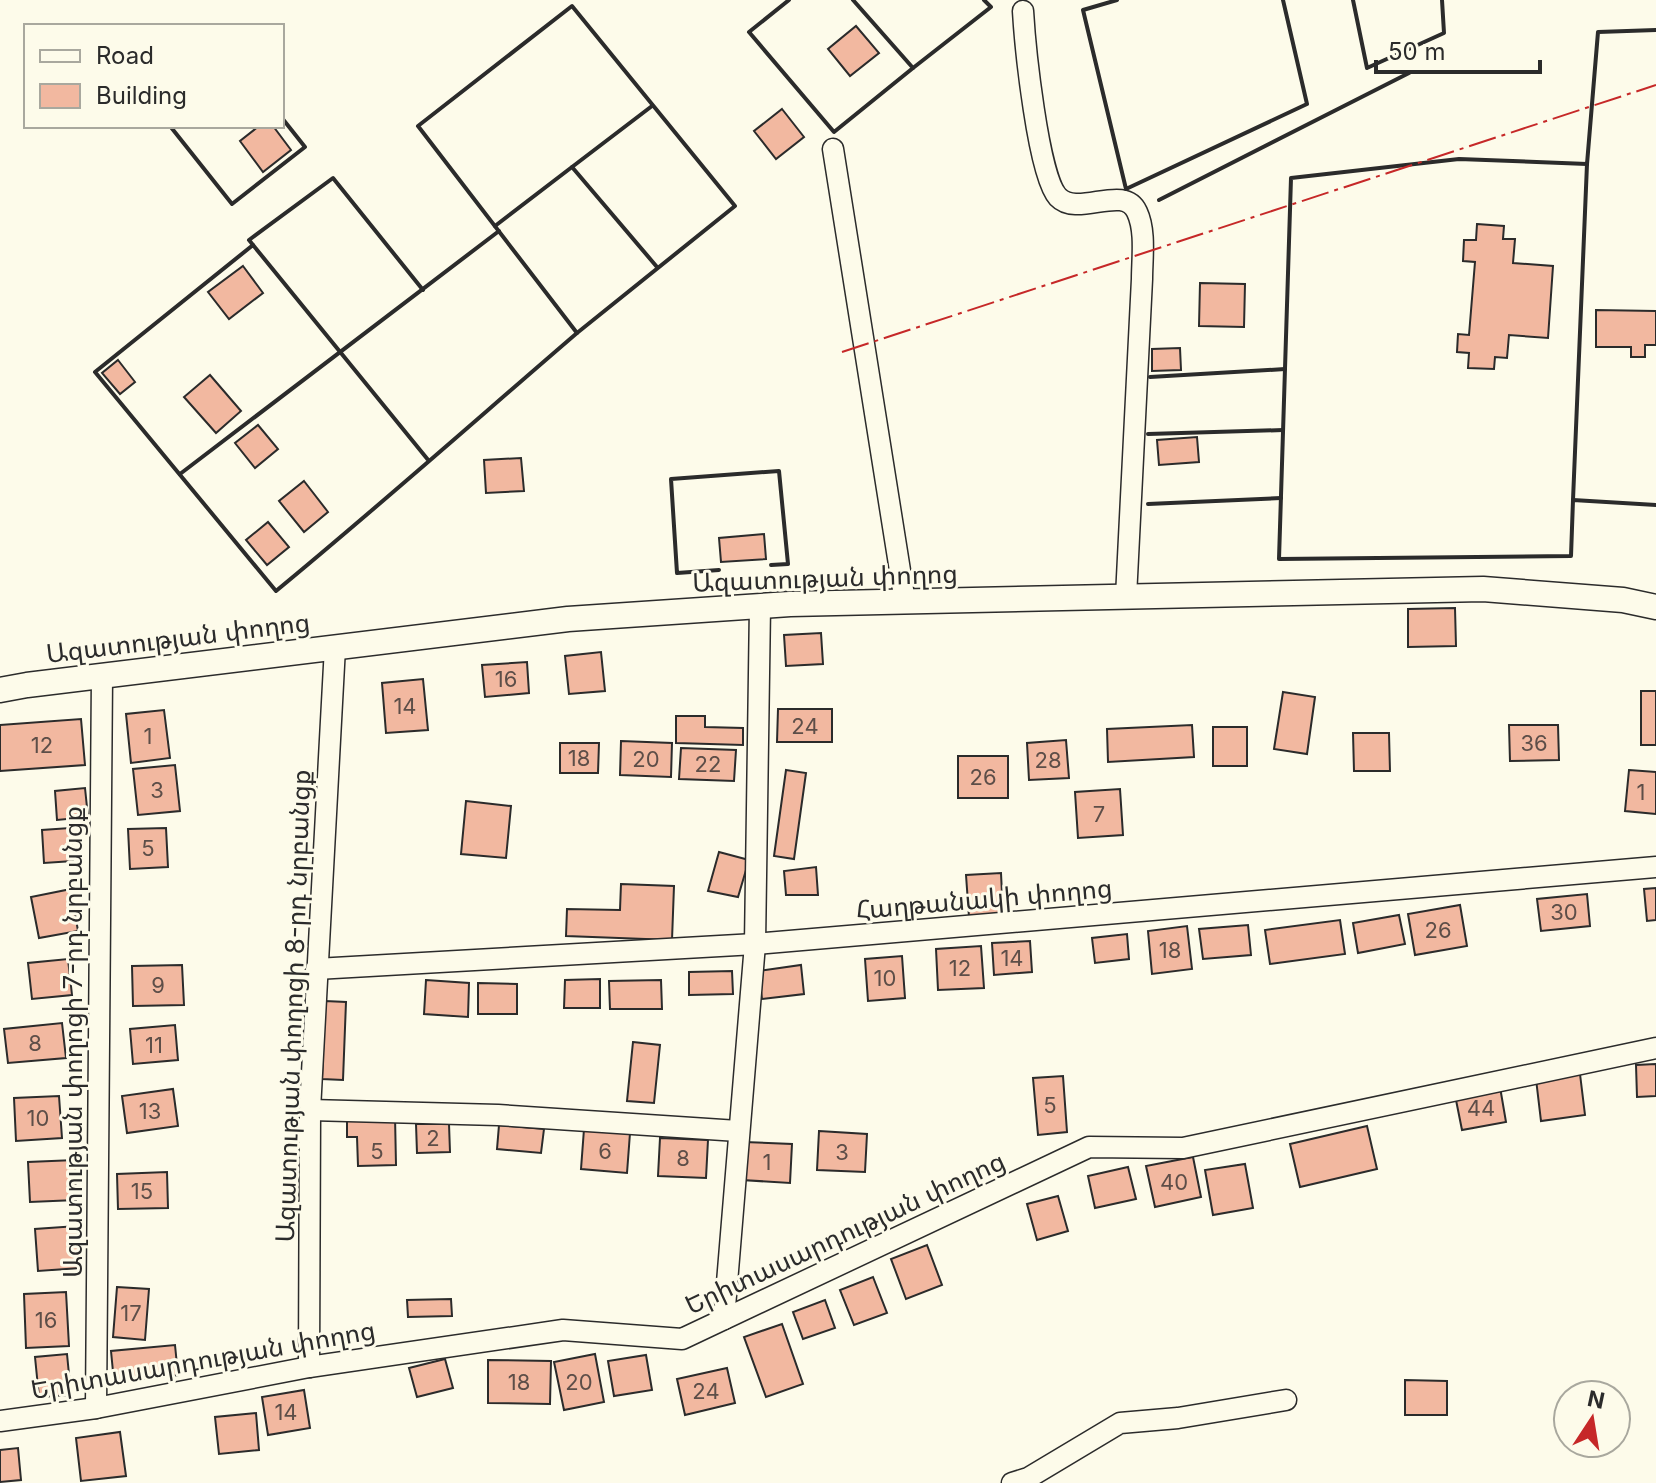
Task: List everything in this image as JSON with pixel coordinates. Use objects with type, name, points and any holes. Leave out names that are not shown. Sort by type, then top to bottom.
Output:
[{"type":"street","points":[[1023,11],[1035,115],[1051,188],[1060,200],[1073,205],[1116,200],[1130,203],[1137,211],[1142,228],[1126,597]]},
{"type":"street","points":[[833,149],[905,602]]},
{"type":"street","name":"Ազատության փողոց","points":[[0,690],[568,619],[760,606],[1483,589],[1623,600],[1656,607]]},
{"type":"street","points":[[724,1319],[755,944],[760,606]]},
{"type":"street","name":"Ազատության փողոցի 8-րդ նրբանցք","points":[[309,1367],[310,1110],[335,647]]},
{"type":"street","name":"Ազատության փողոցի 7-րդ նրբանցք","points":[[96,1408],[102,676]]},
{"type":"street","name":"Հաղթանակի փողոց","points":[[316,969],[755,944],[1656,867]]},
{"type":"street","name":"Երիտասարդության փողոց","points":[[0,1421],[96,1408],[309,1367],[563,1330],[682,1339],[1089,1147],[1183,1148],[1656,1048]]},
{"type":"street","points":[[310,1110],[498,1115],[738,1131]]},
{"type":"street","points":[[1012,1483],[1028,1478],[1120,1423],[1178,1418],[1286,1400]]},
{"type":"building","points":[[856,26],[879,53],[850,76],[828,49]]},
{"type":"building","points":[[782,109],[804,137],[776,159],[754,131]]},
{"type":"building","points":[[256,128],[274,128],[291,150],[263,172],[240,141]]},
{"type":"building","points":[[1477,224],[1504,226],[1503,239],[1515,239],[1513,263],[1553,266],[1548,338],[1509,335],[1507,358],[1495,357],[1494,369],[1468,368],[1469,353],[1457,352],[1458,334],[1469,335],[1475,262],[1463,261],[1464,240],[1476,240]]},
{"type":"building","points":[[243,266],[263,293],[229,319],[208,292]]},
{"type":"building","points":[[1200,283],[1245,284],[1244,327],[1199,326]]},
{"type":"building","points":[[1596,310],[1656,311],[1656,345],[1645,345],[1645,357],[1631,357],[1631,347],[1596,347]]},
{"type":"building","points":[[1180,348],[1181,370],[1152,371],[1152,349]]},
{"type":"building","points":[[118,360],[135,382],[120,394],[102,373]]},
{"type":"building","points":[[210,375],[241,411],[216,433],[184,397]]},
{"type":"building","points":[[258,425],[278,449],[255,468],[235,443]]},
{"type":"building","points":[[1197,437],[1199,462],[1159,465],[1157,440]]},
{"type":"building","points":[[521,458],[524,491],[486,493],[484,460]]},
{"type":"building","points":[[304,481],[328,512],[304,532],[279,501]]},
{"type":"building","points":[[268,522],[289,547],[267,565],[246,540]]},
{"type":"building","points":[[764,534],[766,559],[721,562],[719,538]]},
{"type":"building","points":[[1455,608],[1456,646],[1408,647],[1408,609]]},
{"type":"building","points":[[821,633],[823,664],[786,666],[784,635]]},
{"type":"building","points":[[601,652],[605,691],[569,694],[565,656]]},
{"type":"building","points":[[527,662],[529,693],[485,697],[482,665]]},
{"type":"building","points":[[423,679],[428,730],[386,733],[382,683]]},
{"type":"building","points":[[1641,691],[1656,691],[1656,745],[1641,745]]},
{"type":"building","points":[[1283,692],[1315,697],[1307,754],[1274,749]]},
{"type":"building","points":[[778,709],[832,709],[832,742],[777,742]]},
{"type":"building","points":[[164,710],[170,758],[131,763],[126,714]]},
{"type":"building","points":[[676,716],[705,716],[705,727],[743,728],[743,745],[676,743]]},
{"type":"building","points":[[81,719],[85,765],[0,771],[0,725]]},
{"type":"building","points":[[1192,725],[1194,757],[1108,762],[1107,729]]},
{"type":"building","points":[[1509,725],[1558,725],[1559,760],[1510,761]]},
{"type":"building","points":[[1213,727],[1247,727],[1247,766],[1213,766]]},
{"type":"building","points":[[1353,733],[1389,733],[1390,771],[1354,771]]},
{"type":"building","points":[[1066,740],[1069,778],[1029,780],[1027,743]]},
{"type":"building","points":[[621,741],[672,743],[671,777],[620,775]]},
{"type":"building","points":[[560,743],[599,743],[598,773],[560,773]]},
{"type":"building","points":[[681,748],[736,750],[734,781],[679,779]]},
{"type":"building","points":[[958,756],[1008,756],[1008,798],[958,798]]},
{"type":"building","points":[[175,765],[180,811],[138,815],[133,769]]},
{"type":"building","points":[[786,770],[806,773],[794,859],[774,856]]},
{"type":"building","points":[[1629,770],[1656,772],[1656,814],[1625,811]]},
{"type":"building","points":[[85,788],[88,817],[57,820],[55,791]]},
{"type":"building","points":[[1120,789],[1123,835],[1078,838],[1075,792]]},
{"type":"building","points":[[466,801],[511,806],[506,858],[461,854]]},
{"type":"building","points":[[70,828],[73,861],[44,863],[42,830]]},
{"type":"building","points":[[166,828],[168,867],[130,869],[128,829]]},
{"type":"building","points":[[719,852],[749,860],[738,897],[708,891]]},
{"type":"building","points":[[816,867],[818,895],[786,895],[784,871]]},
{"type":"building","points":[[1001,873],[1003,915],[969,917],[966,875]]},
{"type":"building","points":[[621,884],[674,886],[672,940],[566,936],[567,909],[620,910]]},
{"type":"building","points":[[1656,888],[1656,920],[1647,921],[1644,889]]},
{"type":"building","points":[[71,889],[78,931],[39,938],[31,897]]},
{"type":"building","points":[[1587,894],[1590,926],[1541,931],[1537,899]]},
{"type":"building","points":[[1460,905],[1467,946],[1415,955],[1408,914]]},
{"type":"building","points":[[1399,915],[1405,944],[1358,953],[1353,923]]},
{"type":"building","points":[[1340,920],[1345,954],[1270,964],[1265,930]]},
{"type":"building","points":[[1248,925],[1251,955],[1203,959],[1199,929]]},
{"type":"building","points":[[1187,926],[1192,969],[1152,974],[1148,931]]},
{"type":"building","points":[[1127,934],[1129,959],[1095,963],[1092,938]]},
{"type":"building","points":[[1030,941],[1032,972],[994,975],[992,943]]},
{"type":"building","points":[[981,946],[984,988],[938,990],[936,949]]},
{"type":"building","points":[[902,956],[905,998],[868,1001],[865,959]]},
{"type":"building","points":[[68,959],[72,995],[32,999],[28,963]]},
{"type":"building","points":[[182,965],[184,1005],[133,1006],[132,966]]},
{"type":"building","points":[[801,965],[804,994],[762,999],[758,971]]},
{"type":"building","points":[[732,971],[733,994],[689,995],[689,972]]},
{"type":"building","points":[[600,979],[600,1008],[564,1008],[565,980]]},
{"type":"building","points":[[426,980],[469,983],[468,1017],[424,1014]]},
{"type":"building","points":[[661,980],[662,1009],[610,1009],[609,981]]},
{"type":"building","points":[[478,983],[517,984],[517,1014],[478,1014]]},
{"type":"building","points":[[325,1001],[346,1002],[343,1080],[322,1079]]},
{"type":"building","points":[[62,1023],[66,1058],[8,1063],[4,1029]]},
{"type":"building","points":[[175,1025],[178,1060],[133,1064],[130,1029]]},
{"type":"building","points":[[633,1042],[660,1045],[654,1103],[627,1101]]},
{"type":"building","points":[[1656,1064],[1656,1096],[1637,1097],[1636,1065]]},
{"type":"building","points":[[1580,1074],[1585,1115],[1541,1121],[1536,1079]]},
{"type":"building","points":[[1063,1076],[1067,1132],[1038,1135],[1033,1078]]},
{"type":"building","points":[[1500,1087],[1506,1122],[1462,1130],[1455,1095]]},
{"type":"building","points":[[173,1089],[178,1126],[127,1133],[122,1096]]},
{"type":"building","points":[[59,1096],[62,1138],[16,1141],[14,1098]]},
{"type":"building","points":[[395,1116],[396,1165],[358,1166],[357,1137],[347,1137],[347,1117]]},
{"type":"building","points":[[416,1124],[449,1124],[450,1152],[417,1153]]},
{"type":"building","points":[[499,1125],[544,1129],[541,1153],[497,1149]]},
{"type":"building","points":[[1367,1126],[1377,1169],[1300,1187],[1290,1144]]},
{"type":"building","points":[[584,1129],[630,1133],[627,1173],[581,1169]]},
{"type":"building","points":[[819,1131],[867,1134],[865,1172],[817,1170]]},
{"type":"building","points":[[660,1138],[708,1140],[706,1178],[658,1176]]},
{"type":"building","points":[[744,1142],[792,1144],[790,1183],[742,1180]]},
{"type":"building","points":[[1193,1157],[1201,1197],[1155,1207],[1146,1166]]},
{"type":"building","points":[[75,1160],[76,1200],[30,1202],[28,1162]]},
{"type":"building","points":[[1245,1164],[1253,1208],[1213,1215],[1205,1170]]},
{"type":"building","points":[[1128,1167],[1136,1199],[1095,1208],[1088,1176]]},
{"type":"building","points":[[167,1172],[168,1208],[118,1209],[117,1174]]},
{"type":"building","points":[[1058,1196],[1068,1231],[1037,1240],[1027,1204]]},
{"type":"building","points":[[77,1226],[80,1268],[38,1271],[35,1229]]},
{"type":"building","points":[[927,1245],[942,1285],[906,1299],[891,1259]]},
{"type":"building","points":[[873,1277],[887,1313],[854,1325],[840,1290]]},
{"type":"building","points":[[117,1287],[149,1289],[145,1340],[113,1337]]},
{"type":"building","points":[[66,1292],[69,1346],[26,1348],[24,1294]]},
{"type":"building","points":[[451,1299],[452,1316],[408,1317],[407,1300]]},
{"type":"building","points":[[825,1300],[835,1328],[803,1339],[793,1312]]},
{"type":"building","points":[[782,1324],[803,1384],[766,1397],[744,1337]]},
{"type":"building","points":[[175,1345],[178,1375],[114,1382],[111,1351]]},
{"type":"building","points":[[67,1354],[71,1395],[39,1397],[35,1357]]},
{"type":"building","points":[[595,1354],[604,1402],[564,1410],[554,1362]]},
{"type":"building","points":[[646,1355],[652,1390],[614,1396],[608,1361]]},
{"type":"building","points":[[445,1359],[453,1388],[417,1397],[409,1368]]},
{"type":"building","points":[[488,1360],[551,1361],[550,1404],[488,1403]]},
{"type":"building","points":[[727,1368],[735,1403],[685,1415],[677,1379]]},
{"type":"building","points":[[1405,1380],[1447,1381],[1447,1415],[1405,1415]]},
{"type":"building","points":[[304,1390],[310,1428],[268,1435],[262,1397]]},
{"type":"building","points":[[256,1413],[259,1450],[219,1454],[215,1417]]},
{"type":"building","points":[[120,1432],[126,1476],[81,1481],[76,1438]]},
{"type":"building","points":[[18,1448],[21,1480],[0,1482],[0,1450]]},
{"type":"wall","points":[[789,0],[749,32],[834,132],[913,68],[853,0]]},
{"type":"wall","points":[[913,68],[991,7],[984,0]]},
{"type":"wall","points":[[1117,0],[1083,10],[1126,189],[1307,104],[1283,0]]},
{"type":"wall","points":[[1353,0],[1367,68],[1444,33],[1442,0]]},
{"type":"wall","points":[[572,6],[735,206],[577,333],[418,126],[572,6]]},
{"type":"wall","points":[[1656,30],[1598,32],[1587,164],[1459,159],[1291,178],[1279,559],[1571,556],[1573,500],[1656,505]]},
{"type":"wall","points":[[1159,200],[1409,73]]},
{"type":"wall","points":[[572,167],[652,106]]},
{"type":"wall","points":[[172,128],[232,204],[305,147],[284,121]]},
{"type":"wall","points":[[1573,500],[1587,164]]},
{"type":"wall","points":[[495,226],[572,167],[657,267]]},
{"type":"wall","points":[[253,245],[249,240],[333,178],[423,290]]},
{"type":"wall","points":[[180,474],[499,231]]},
{"type":"wall","points":[[429,461],[253,245],[95,372],[276,591],[390,495],[577,333]]},
{"type":"wall","points":[[1150,377],[1285,369]]},
{"type":"wall","points":[[1148,434],[1283,430]]},
{"type":"wall","points":[[719,570],[677,573],[671,479],[779,471],[788,564],[771,565]]},
{"type":"wall","points":[[1148,504],[1281,498]]},
{"type":"power","points":[[842,352],[1656,85]]}]
